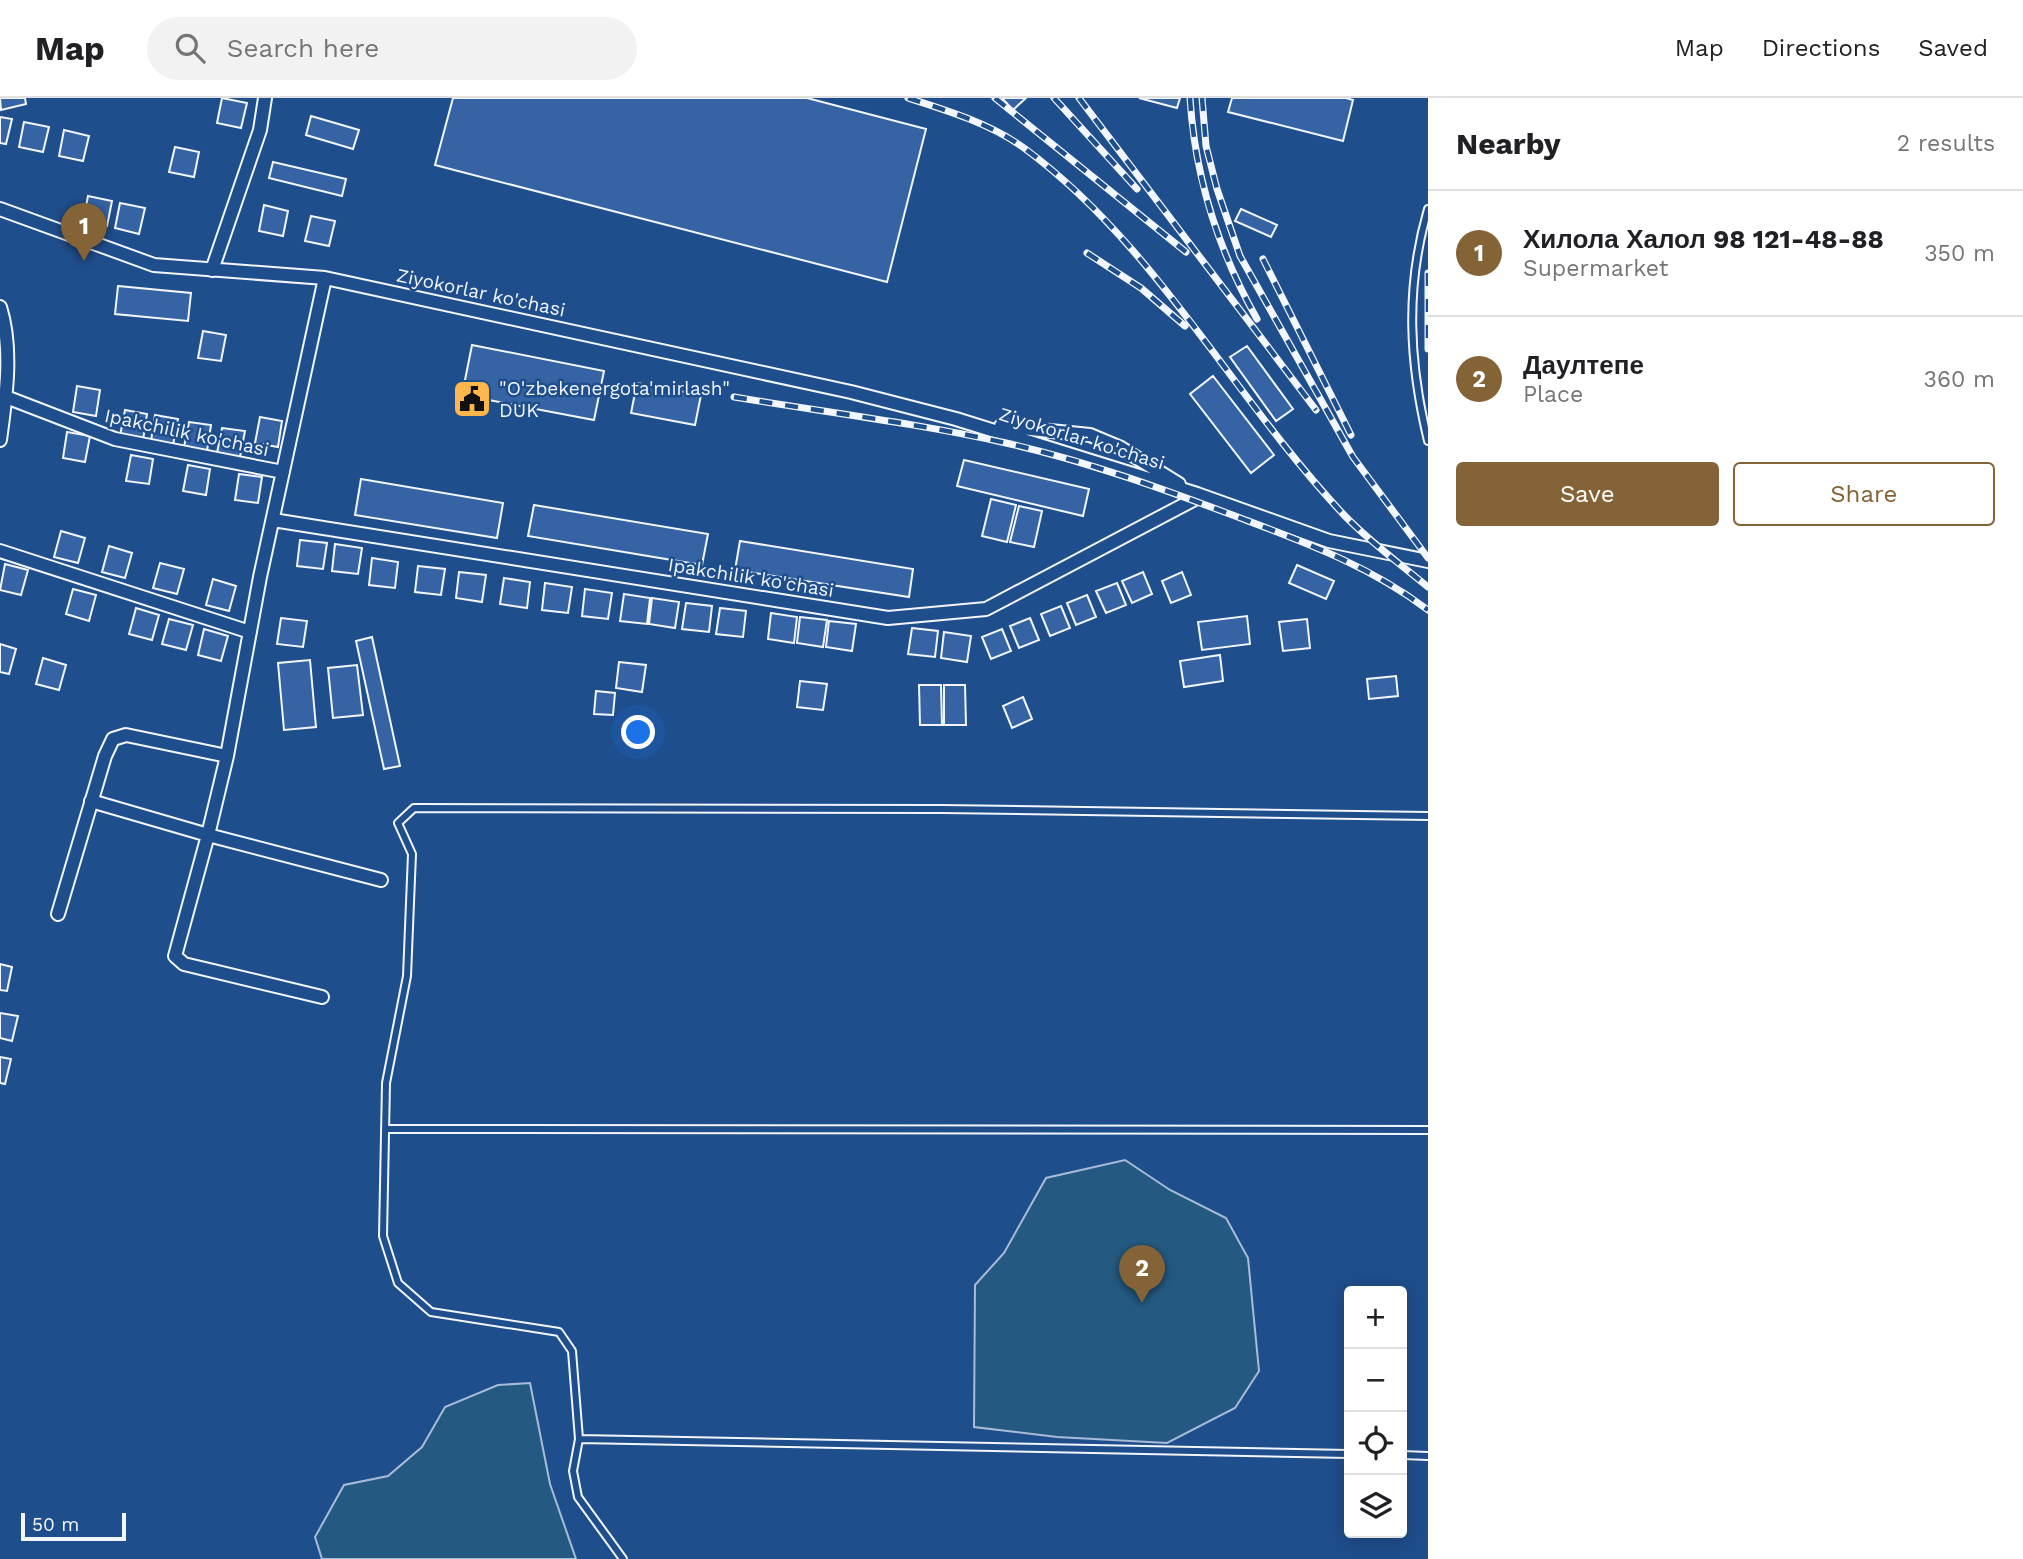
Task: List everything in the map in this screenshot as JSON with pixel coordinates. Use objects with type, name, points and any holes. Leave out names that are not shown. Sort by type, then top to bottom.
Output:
[{"type":"street","points":[[212,270],[260,130],[265,98]]},
{"type":"street","name":"Ziyokorlar ko'chasi","points":[[0,209],[154,265],[325,278],[851,392],[956,419],[1197,494],[1329,541],[1428,561]]},
{"type":"street","name":"Ipakchilik ko'chasi","points":[[322,997],[184,964],[175,956],[227,756],[250,632],[325,278]]},
{"type":"street","points":[[0,307],[6,325],[6,397],[0,440]]},
{"type":"street","name":"Ipakchilik ko'chasi","points":[[6,397],[115,439],[283,472]]},
{"type":"street","name":"Ziyokorlar ko'chasi","points":[[956,419],[1023,430],[1066,431],[1090,435],[1121,448],[1197,494]]},
{"type":"street","name":"Ipakchilik ko'chasi","points":[[273,520],[888,618],[986,609],[1194,500],[1197,494]]},
{"type":"street","points":[[0,551],[250,632]]},
{"type":"street","points":[[58,914],[113,739],[126,735],[227,756]]},
{"type":"street","points":[[91,802],[381,880]]},
{"type":"lane","points":[[1428,209],[1417,247],[1410,335],[1428,441]]},
{"type":"lane","points":[[623,1559],[578,1497],[573,1471],[579,1439],[572,1351],[559,1332],[431,1312],[398,1283],[383,1236],[386,1083],[407,976],[409,949],[412,855],[398,823],[414,808],[928,809],[1428,816]]},
{"type":"lane","points":[[385,1129],[1428,1130]]},
{"type":"lane","points":[[579,1439],[1344,1454]]},
{"type":"lane","points":[[1407,1455],[1428,1456]]},
{"type":"shaded area","points":[[1125,1160],[1170,1190],[1226,1218],[1248,1258],[1259,1371],[1235,1408],[1167,1443],[1057,1437],[974,1427],[975,1285],[1004,1253],[1046,1178]]},
{"type":"shaded area","points":[[530,1383],[550,1484],[576,1559],[322,1559],[315,1537],[344,1485],[388,1476],[422,1447],[445,1407],[498,1385]]},
{"type":"building","points":[[0,98],[25,98],[26,104],[1,110]]},
{"type":"building","points":[[222,98],[247,103],[241,128],[217,123]]},
{"type":"building","points":[[453,98],[807,98],[926,129],[887,282],[435,165]]},
{"type":"building","points":[[1002,98],[1026,98],[1013,110]]},
{"type":"building","points":[[1139,98],[1180,98],[1177,108]]},
{"type":"building","points":[[1232,98],[1353,100],[1343,141],[1228,112]]},
{"type":"building","points":[[311,116],[359,130],[353,149],[306,135]]},
{"type":"building","points":[[0,117],[12,119],[6,144],[0,143]]},
{"type":"building","points":[[24,122],[49,127],[43,152],[19,147]]},
{"type":"building","points":[[64,130],[89,136],[83,161],[59,156]]},
{"type":"building","points":[[175,147],[199,152],[194,177],[169,172]]},
{"type":"building","points":[[273,162],[346,179],[342,196],[269,178]]},
{"type":"building","points":[[88,196],[112,201],[107,226],[83,221]]},
{"type":"building","points":[[120,203],[145,208],[139,234],[115,228]]},
{"type":"building","points":[[264,205],[288,211],[283,236],[259,231]]},
{"type":"building","points":[[1241,209],[1277,225],[1271,237],[1235,221]]},
{"type":"building","points":[[311,216],[335,221],[329,246],[305,241]]},
{"type":"building","points":[[118,286],[191,293],[188,321],[115,314]]},
{"type":"building","points":[[203,331],[226,335],[221,361],[198,358]]},
{"type":"building","points":[[472,345],[604,371],[594,420],[462,395]]},
{"type":"building","points":[[1247,346],[1293,409],[1276,421],[1230,357]]},
{"type":"building","points":[[1213,376],[1274,455],[1251,473],[1190,394]]},
{"type":"building","points":[[637,383],[701,395],[695,425],[631,413]]},
{"type":"building","points":[[77,386],[100,390],[96,416],[73,412]]},
{"type":"building","points":[[125,410],[147,414],[143,440],[120,436]]},
{"type":"building","points":[[155,415],[178,419],[173,445],[151,441]]},
{"type":"building","points":[[260,417],[282,421],[278,447],[255,443]]},
{"type":"building","points":[[189,422],[211,425],[207,451],[184,447]]},
{"type":"building","points":[[222,428],[245,431],[240,457],[217,453]]},
{"type":"building","points":[[67,432],[90,436],[85,462],[63,458]]},
{"type":"building","points":[[131,455],[153,459],[149,484],[126,481]]},
{"type":"building","points":[[964,460],[1089,489],[1083,516],[957,486]]},
{"type":"building","points":[[188,465],[210,469],[206,495],[183,491]]},
{"type":"building","points":[[239,474],[262,477],[258,503],[235,500]]},
{"type":"building","points":[[361,479],[503,503],[497,538],[355,515]]},
{"type":"building","points":[[991,499],[1016,505],[1007,542],[982,536]]},
{"type":"building","points":[[534,505],[708,534],[702,565],[528,536]]},
{"type":"building","points":[[1019,506],[1042,511],[1034,547],[1010,542]]},
{"type":"building","points":[[61,531],[85,538],[78,563],[54,557]]},
{"type":"building","points":[[300,540],[327,543],[323,569],[297,566]]},
{"type":"building","points":[[740,541],[913,569],[909,597],[735,570]]},
{"type":"building","points":[[335,544],[362,548],[358,574],[332,571]]},
{"type":"building","points":[[109,546],[132,553],[125,578],[102,572]]},
{"type":"building","points":[[372,558],[398,562],[395,588],[369,585]]},
{"type":"building","points":[[160,563],[184,569],[177,594],[153,588]]},
{"type":"building","points":[[5,564],[28,570],[21,595],[0,590]]},
{"type":"building","points":[[1297,565],[1334,581],[1326,599],[1289,583]]},
{"type":"building","points":[[418,566],[445,569],[441,595],[415,592]]},
{"type":"building","points":[[459,572],[486,575],[482,602],[456,598]]},
{"type":"building","points":[[1143,572],[1152,594],[1132,603],[1122,581]]},
{"type":"building","points":[[1182,572],[1191,595],[1171,603],[1162,581]]},
{"type":"building","points":[[504,578],[530,582],[527,608],[500,604]]},
{"type":"building","points":[[213,579],[236,586],[229,611],[206,605]]},
{"type":"building","points":[[545,583],[572,587],[568,613],[542,610]]},
{"type":"building","points":[[1117,583],[1126,605],[1106,613],[1096,591]]},
{"type":"building","points":[[73,589],[96,595],[89,621],[66,614]]},
{"type":"building","points":[[585,589],[612,593],[608,619],[582,616]]},
{"type":"building","points":[[624,594],[650,598],[647,624],[620,621]]},
{"type":"building","points":[[1087,595],[1096,617],[1076,625],[1067,603]]},
{"type":"building","points":[[652,598],[679,602],[675,628],[649,624]]},
{"type":"building","points":[[686,603],[712,606],[709,632],[682,629]]},
{"type":"building","points":[[1061,606],[1070,628],[1050,636],[1041,614]]},
{"type":"building","points":[[136,608],[159,615],[152,640],[129,634]]},
{"type":"building","points":[[720,608],[746,611],[743,637],[716,634]]},
{"type":"building","points":[[771,613],[797,617],[794,643],[768,639]]},
{"type":"building","points":[[1247,616],[1250,644],[1202,650],[1198,622]]},
{"type":"building","points":[[800,617],[827,620],[823,647],[797,643]]},
{"type":"building","points":[[281,618],[307,621],[303,647],[277,644]]},
{"type":"building","points":[[1030,618],[1039,640],[1019,648],[1010,626]]},
{"type":"building","points":[[169,619],[193,625],[186,650],[162,644]]},
{"type":"building","points":[[1307,619],[1310,648],[1283,651],[1279,622]]},
{"type":"building","points":[[829,621],[856,624],[852,651],[826,647]]},
{"type":"building","points":[[912,628],[938,631],[935,657],[908,654]]},
{"type":"building","points":[[204,629],[228,636],[221,661],[198,655]]},
{"type":"building","points":[[1002,629],[1011,651],[991,659],[982,637]]},
{"type":"building","points":[[944,632],[971,636],[967,662],[941,658]]},
{"type":"building","points":[[372,637],[400,766],[384,769],[356,641]]},
{"type":"building","points":[[0,644],[16,649],[9,674],[0,672]]},
{"type":"building","points":[[1220,655],[1223,681],[1184,687],[1180,661]]},
{"type":"building","points":[[43,658],[66,665],[59,690],[36,684]]},
{"type":"building","points":[[310,660],[316,727],[284,730],[278,663]]},
{"type":"building","points":[[619,662],[646,665],[642,692],[616,688]]},
{"type":"building","points":[[357,665],[363,715],[333,718],[328,668]]},
{"type":"building","points":[[1396,676],[1398,696],[1369,699],[1367,679]]},
{"type":"building","points":[[800,681],[827,684],[823,710],[797,707]]},
{"type":"building","points":[[919,685],[941,685],[942,725],[920,725]]},
{"type":"building","points":[[944,685],[965,685],[966,725],[944,725]]},
{"type":"building","points":[[596,691],[615,693],[613,715],[594,714]]},
{"type":"building","points":[[1023,697],[1032,719],[1012,728],[1003,706]]},
{"type":"building","points":[[0,964],[12,967],[7,991],[0,990]]},
{"type":"building","points":[[0,1013],[18,1016],[12,1041],[0,1038]]},
{"type":"building","points":[[0,1057],[11,1059],[5,1084],[0,1083]]},
{"type":"railway","points":[[908,98],[968,118],[1011,139],[1071,187],[1114,230],[1154,276],[1265,421],[1344,515],[1428,587]]},
{"type":"railway","points":[[995,98],[1186,252]]},
{"type":"railway","points":[[1054,98],[1137,189]]},
{"type":"railway","points":[[1079,98],[1316,410]]},
{"type":"railway","points":[[1190,98],[1197,157],[1211,213],[1231,267],[1257,319]]},
{"type":"railway","points":[[1202,98],[1206,146],[1217,189],[1240,256],[1353,457],[1428,558]]},
{"type":"railway","points":[[1087,253],[1141,288],[1185,326]]},
{"type":"railway","points":[[1263,259],[1351,435]]},
{"type":"railway","points":[[1428,273],[1428,349]]},
{"type":"railway","points":[[734,397],[972,436],[1096,467],[1185,497],[1316,547],[1384,581],[1428,610]]},
{"type":"place","name":"Хилола Халол 98 121-48-88","points":[[84,261]]},
{"type":"place","name":"\"O'zbekenergota'mirlash\" DUK","points":[[472,399]]},
{"type":"place","name":"Даултепе","points":[[1142,1303]]}]
